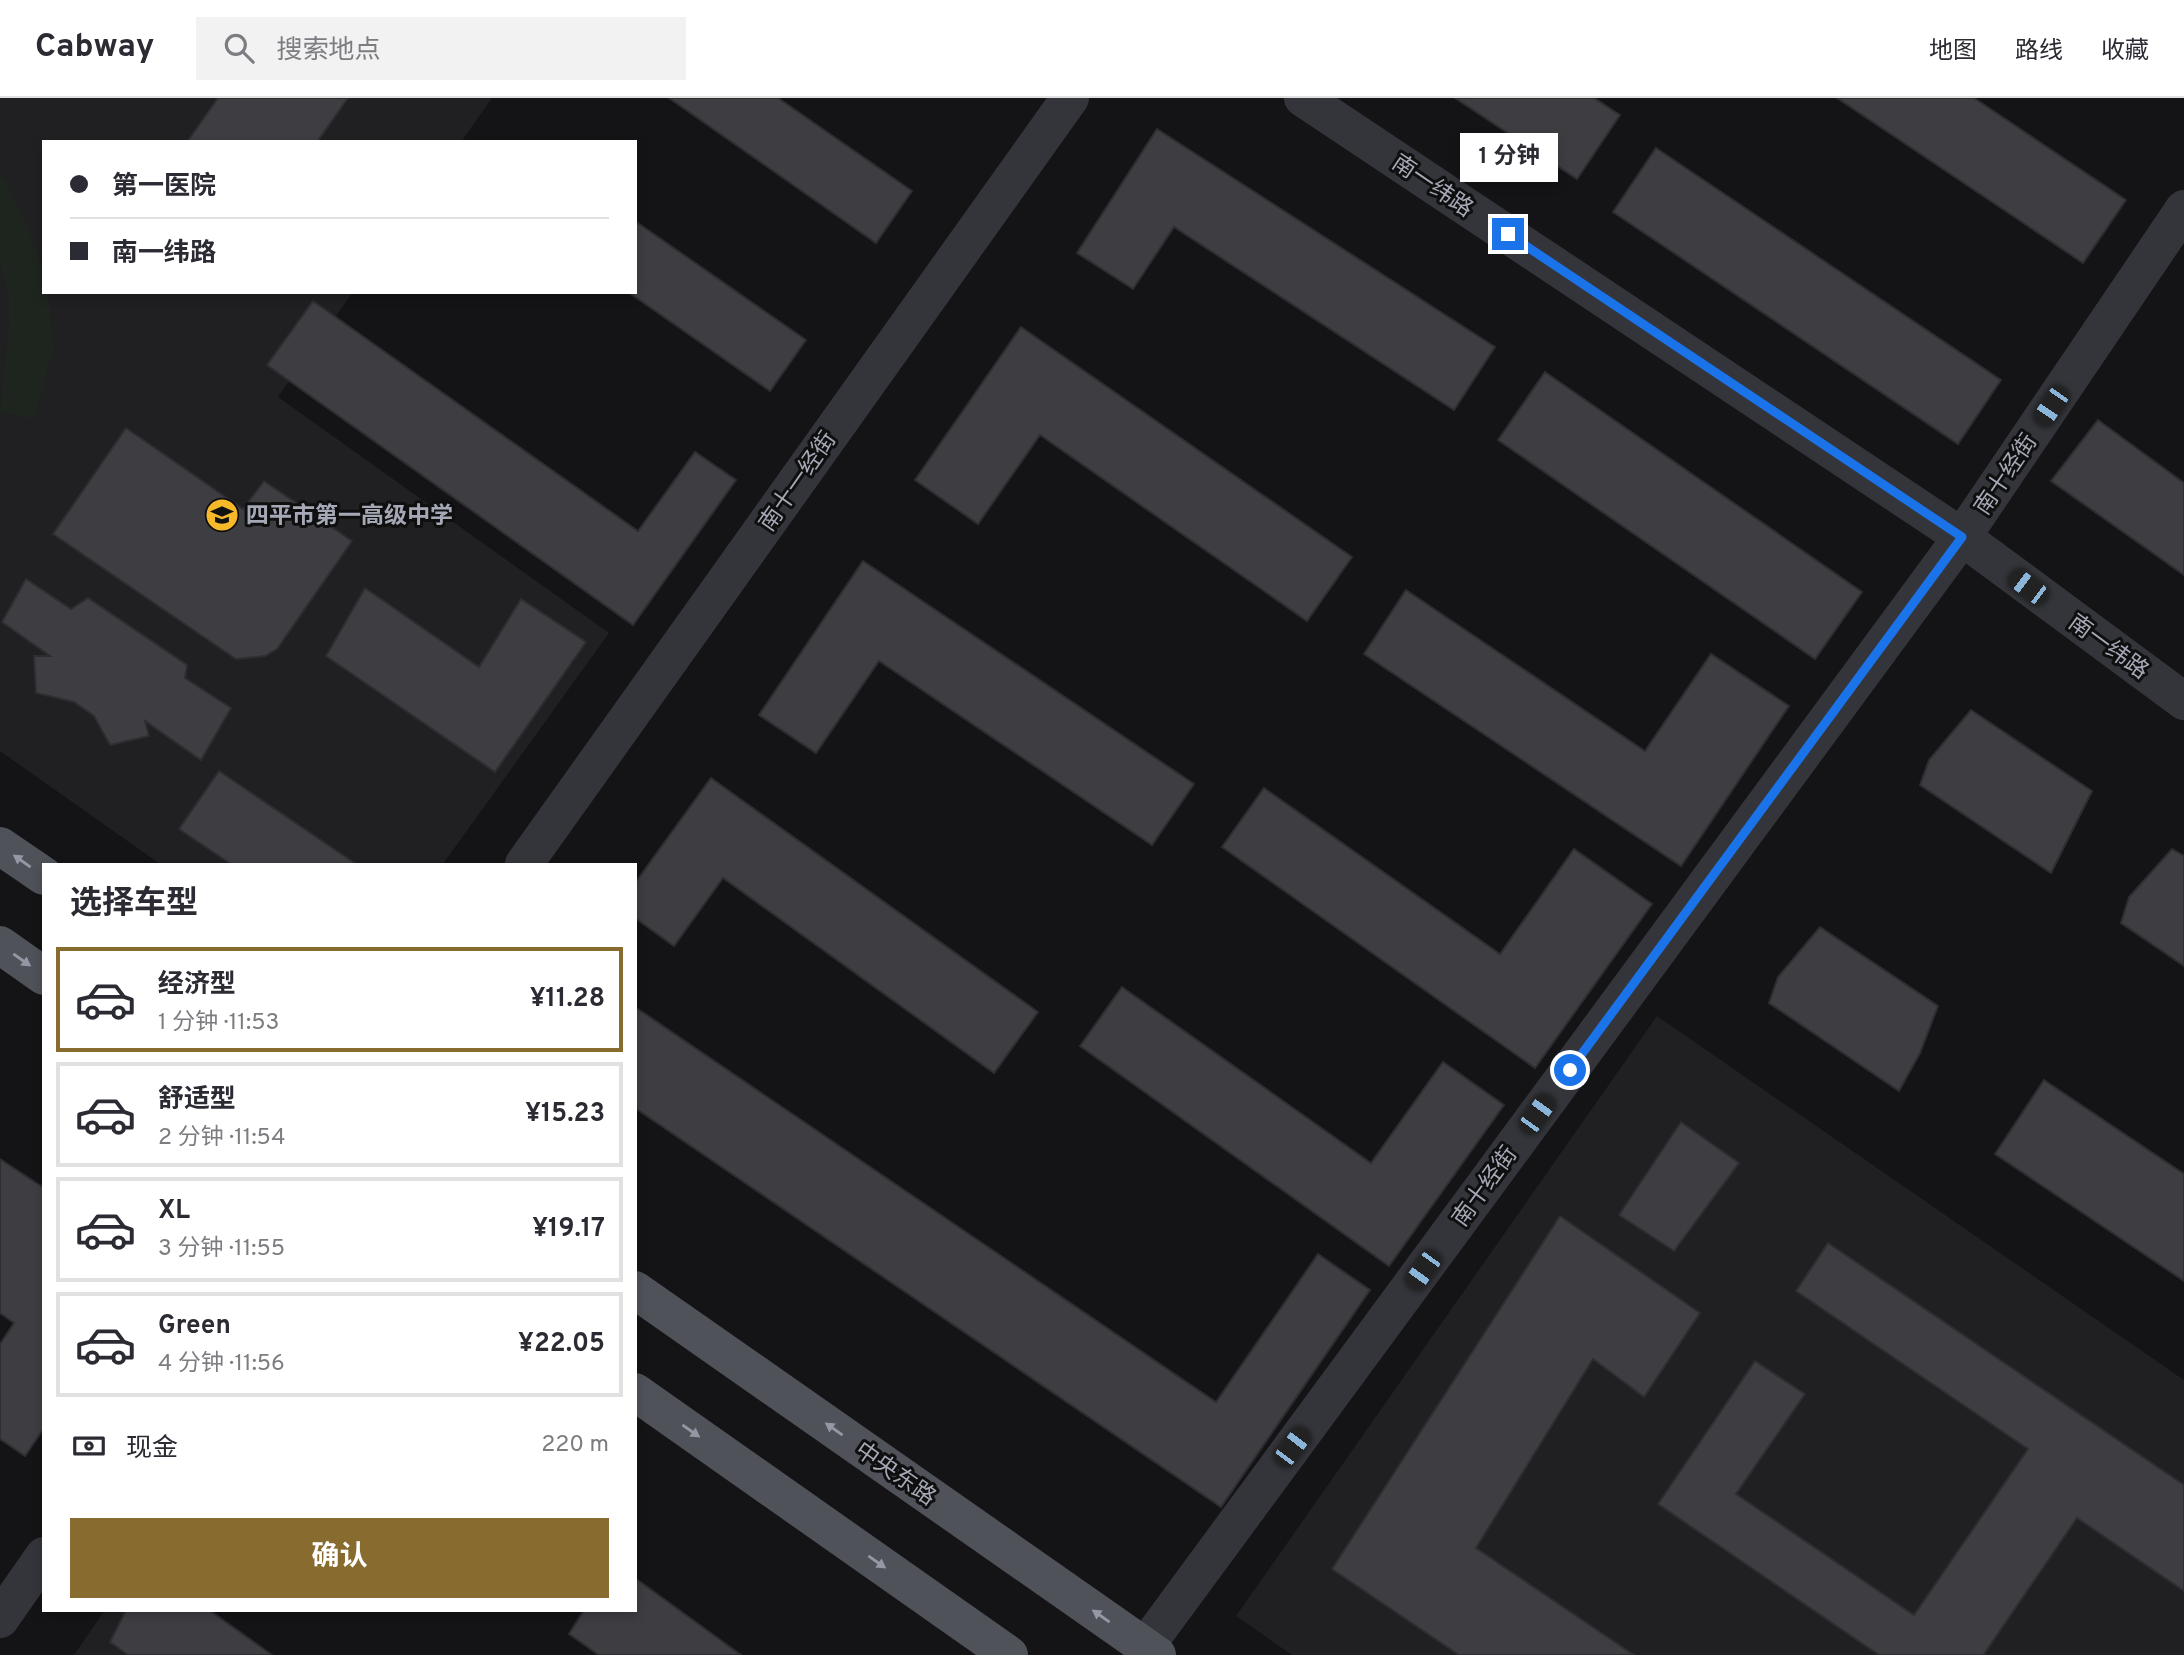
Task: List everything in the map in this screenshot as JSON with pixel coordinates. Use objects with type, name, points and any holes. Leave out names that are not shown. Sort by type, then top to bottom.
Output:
[{"type":"main road","points":[[0,846],[42,875]]},
{"type":"main road","points":[[0,945],[42,974]]},
{"type":"main road","name":"中央东路","points":[[637,1291],[1151,1651]]},
{"type":"main road","points":[[637,1393],[1009,1655]]},
{"type":"street","name":"南十一经街","points":[[525,863],[1070,98]]},
{"type":"street","name":"南一纬路","points":[[1303,98],[1962,537],[2184,701]]},
{"type":"street","name":"南十经街","points":[[1151,1651],[1962,537],[2184,209]]},
{"type":"street","points":[[0,1619],[42,1559]]},
{"type":"shaded area","name":"四平市第一高级中学","points":[[0,98],[492,98],[462,140],[42,140],[42,294],[352,294],[278,397],[609,633],[444,863],[159,863],[0,751]]},
{"type":"shaded area","points":[[0,173],[6,180],[31,234],[42,272],[42,294],[48,294],[54,352],[33,419],[0,412],[9,324],[9,293],[0,264]]},
{"type":"shaded area","points":[[1657,1016],[2184,1380],[2184,1655],[1292,1655],[1236,1616]]},
{"type":"shaded area","points":[[104,1612],[158,1612],[218,1655],[74,1655]]},
{"type":"building","points":[[218,98],[348,98],[318,140],[188,140]]},
{"type":"building","points":[[669,98],[778,98],[912,191],[876,243]]},
{"type":"building","points":[[1455,98],[1594,98],[1620,115],[1577,179]]},
{"type":"building","points":[[1837,98],[1974,98],[2126,200],[2083,263]]},
{"type":"building","points":[[1157,129],[1495,347],[1454,410],[1174,227],[1133,289],[1077,253]]},
{"type":"building","points":[[1656,148],[2001,380],[1958,444],[1613,212]]},
{"type":"building","points":[[637,222],[806,340],[770,391],[631,294],[637,294]]},
{"type":"building","points":[[313,301],[638,531],[695,452],[736,480],[633,625],[267,365]]},
{"type":"building","points":[[1021,327],[1352,557],[1307,621],[1040,435],[978,524],[915,480]]},
{"type":"building","points":[[1545,372],[1862,592],[1815,659],[1498,440]]},
{"type":"building","points":[[2098,420],[2184,483],[2184,575],[2051,481]]},
{"type":"building","points":[[126,428],[243,509],[264,481],[352,541],[277,649],[265,656],[236,659],[53,534]]},
{"type":"building","points":[[863,561],[1194,784],[1152,845],[879,661],[816,753],[759,715]]},
{"type":"building","points":[[26,579],[71,609],[88,598],[187,665],[185,678],[231,708],[201,760],[145,721],[149,736],[110,745],[94,716],[74,702],[36,693],[34,656],[50,656],[2,622]]},
{"type":"building","points":[[365,588],[479,667],[521,599],[586,642],[495,772],[326,656]]},
{"type":"building","points":[[1406,590],[1645,751],[1711,654],[1789,706],[1681,866],[1364,654]]},
{"type":"building","points":[[1971,710],[2092,791],[2051,873],[1920,785],[1929,760]]},
{"type":"building","points":[[219,771],[355,863],[230,863],[179,829]]},
{"type":"building","points":[[711,778],[1038,1012],[994,1073],[723,878],[674,946],[637,919],[637,880]]},
{"type":"building","points":[[1264,788],[1500,954],[1574,849],[1652,904],[1535,1068],[1222,847]]},
{"type":"building","points":[[2172,849],[2184,856],[2184,966],[2121,923],[2129,897]]},
{"type":"building","points":[[1820,927],[1938,1006],[1920,1053],[1899,1091],[1769,1003],[1778,977]]},
{"type":"building","points":[[1122,987],[1371,1163],[1443,1062],[1504,1105],[1389,1266],[1080,1046]]},
{"type":"building","points":[[637,1008],[1216,1402],[1318,1254],[1370,1290],[1221,1507],[637,1109]]},
{"type":"building","points":[[2044,1080],[2184,1174],[2184,1281],[1995,1154]]},
{"type":"building","points":[[1681,1122],[1739,1163],[1674,1251],[1619,1215]]},
{"type":"building","points":[[0,1159],[42,1187],[42,1431],[25,1456],[0,1439],[0,1344],[14,1323],[0,1313]]},
{"type":"building","points":[[1560,1216],[1700,1313],[1644,1397],[1593,1359],[1476,1548],[1634,1655],[1459,1655],[1332,1569]]},
{"type":"building","points":[[1828,1243],[2184,1485],[2184,1591],[2077,1518],[1984,1654],[1986,1655],[1879,1655],[1658,1504],[1755,1361],[1805,1394],[1736,1494],[1914,1615],[2028,1449],[1796,1291]]},
{"type":"building","points":[[637,1579],[741,1655],[599,1655],[569,1634],[583,1612],[637,1612]]},
{"type":"building","points":[[125,1612],[212,1612],[272,1655],[128,1655],[110,1642]]},
{"type":"place","name":"四平市第一高级中学","points":[[222,515]]},
{"type":"route","points":[[1508,234],[1962,537],[1570,1070]]}]
